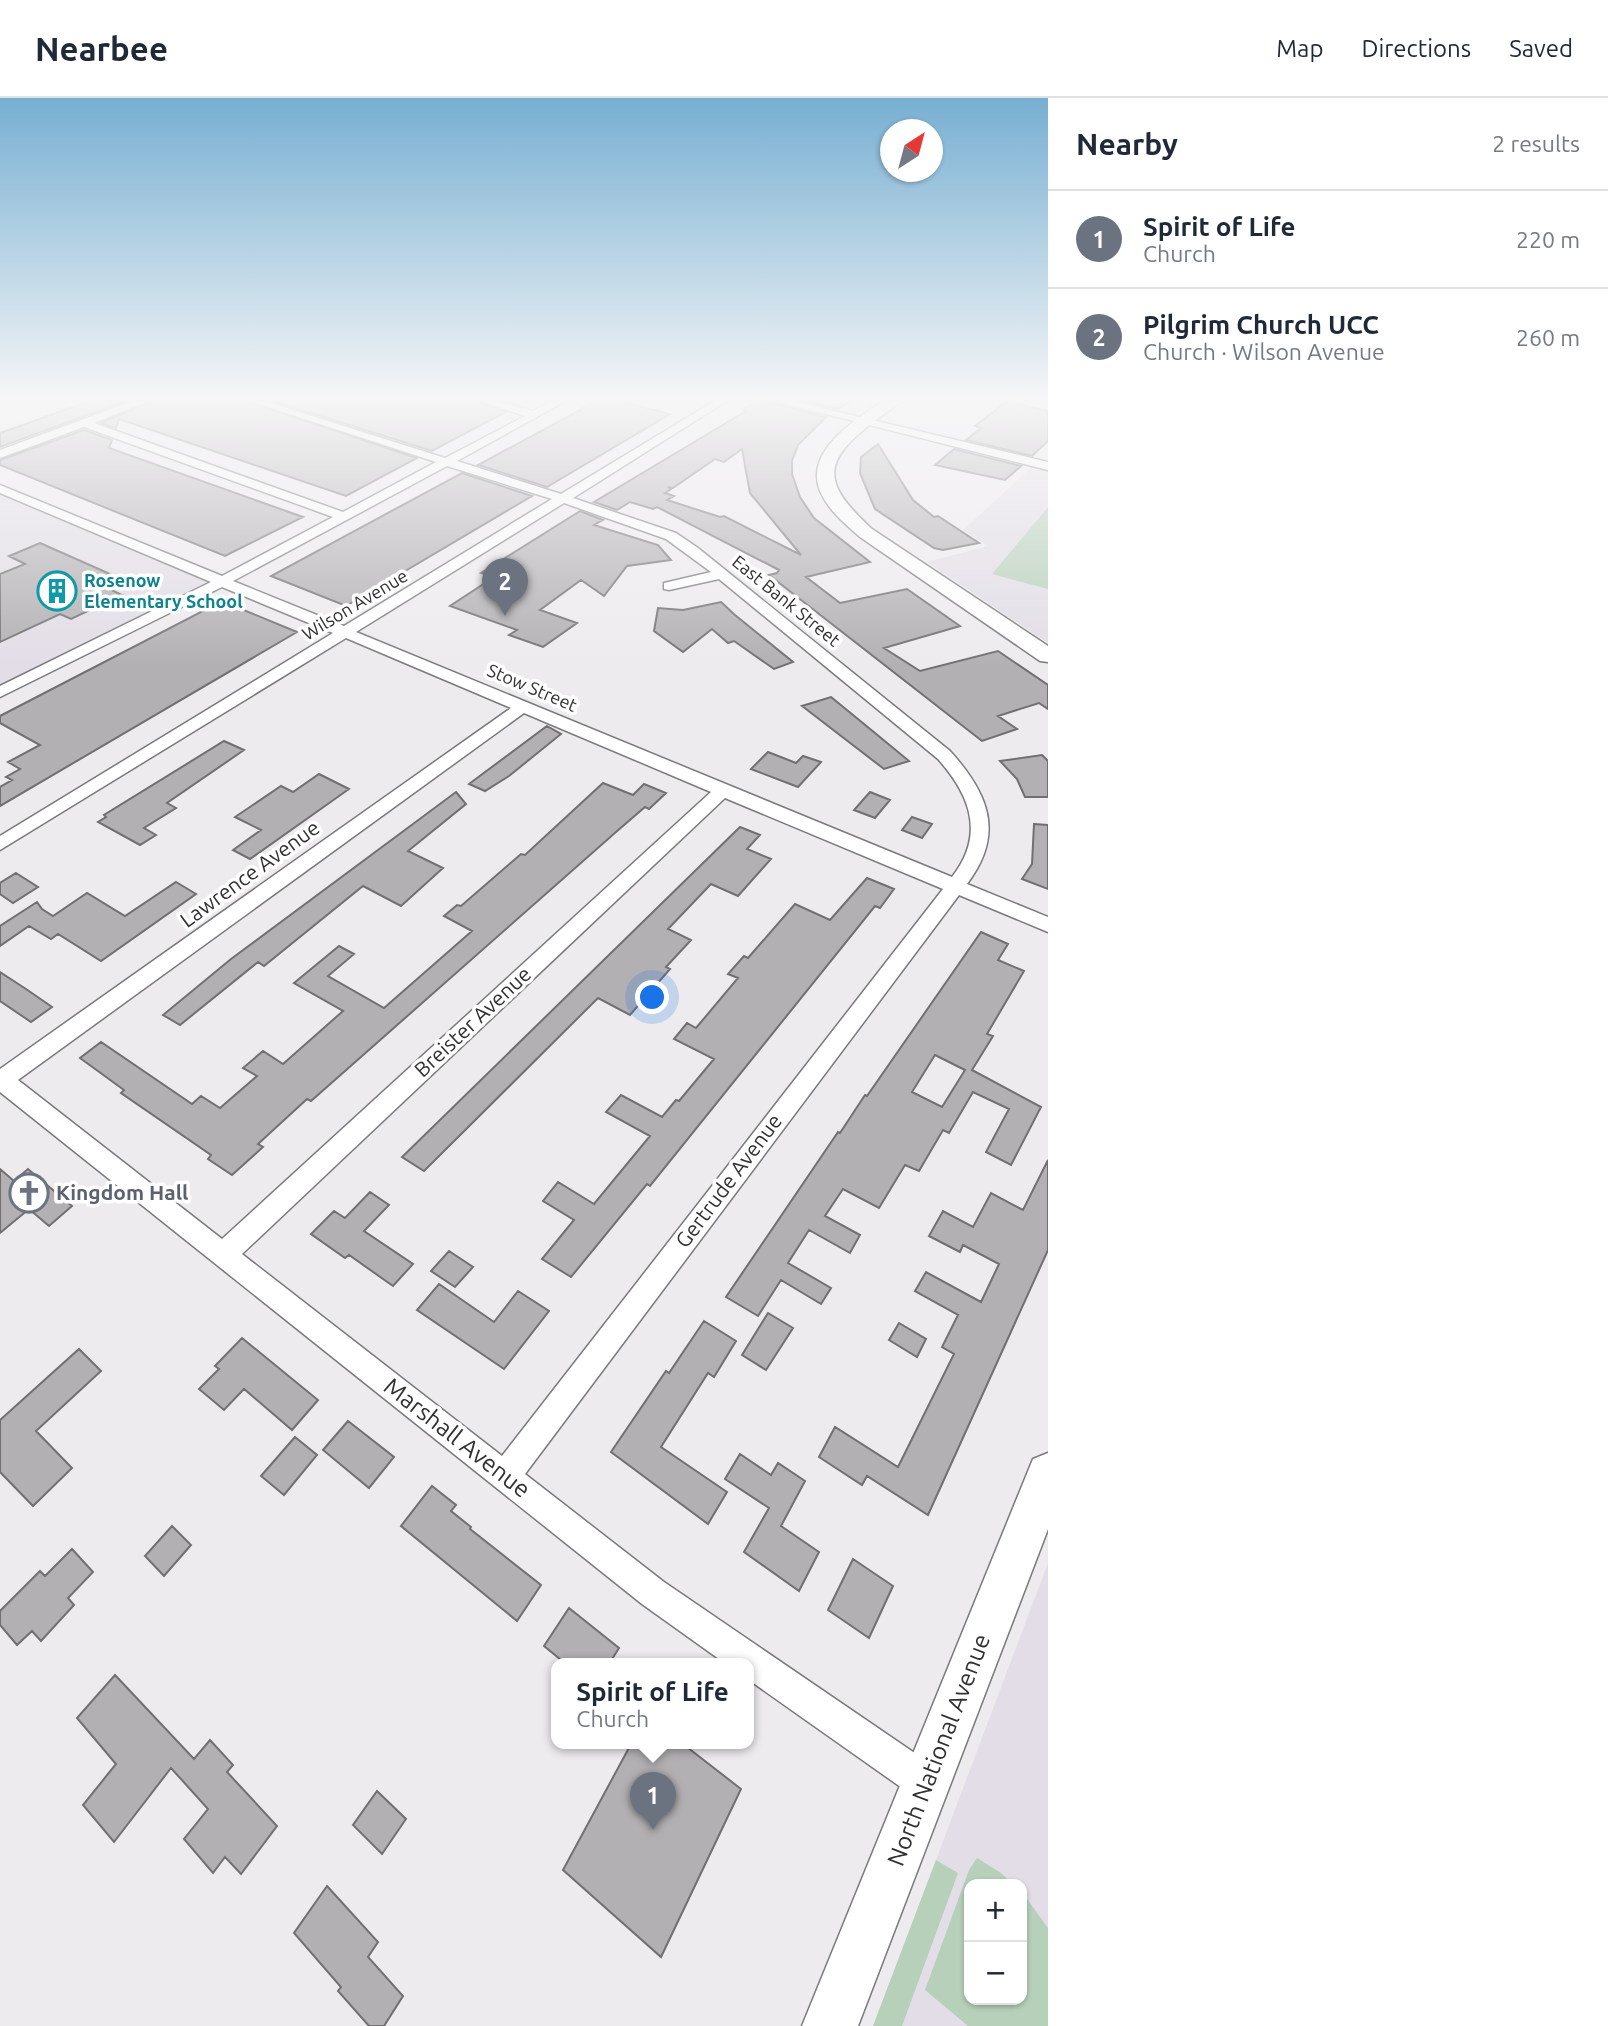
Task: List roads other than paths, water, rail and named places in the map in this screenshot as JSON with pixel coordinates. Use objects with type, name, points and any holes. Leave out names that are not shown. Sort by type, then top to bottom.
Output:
[{"type":"street","points":[[262,487],[345,517]]},
{"type":"street","points":[[0,692],[221,582],[403,487]]},
{"type":"street","name":"East Bank Street","points":[[526,487],[671,536],[723,574],[944,755],[964,778],[977,802],[982,831],[974,860],[953,886]]},
{"type":"street","name":"Wilson Avenue","points":[[0,844],[583,487]]},
{"type":"street","points":[[828,487],[840,509],[872,538],[1048,656]]},
{"type":"street","name":"Stow Street","points":[[0,489],[1048,925]]},
{"type":"street","points":[[669,586],[723,574]]},
{"type":"street","name":"Lawrence Avenue","points":[[1,1080],[524,706]]},
{"type":"street","name":"Breister Avenue","points":[[223,1255],[724,789]]},
{"type":"street","name":"Gertrude Avenue","points":[[505,1476],[953,886]]},
{"type":"street","name":"Marshall Avenue","points":[[1,1080],[653,1593],[747,1658]]},
{"type":"street","name":"North National Avenue","points":[[830,2026],[1048,1474]]},
{"type":"street","name":"Marshall Avenue","points":[[754,1663],[925,1782]]},
{"type":"place","name":"Rosenow Elementary School","points":[[57,591]]},
{"type":"place","name":"Pilgrim Church UCC","points":[[505,616]]},
{"type":"place","name":"Kingdom Hall","points":[[29,1193]]},
{"type":"place","name":"Spirit of Life","points":[[653,1830]]}]
